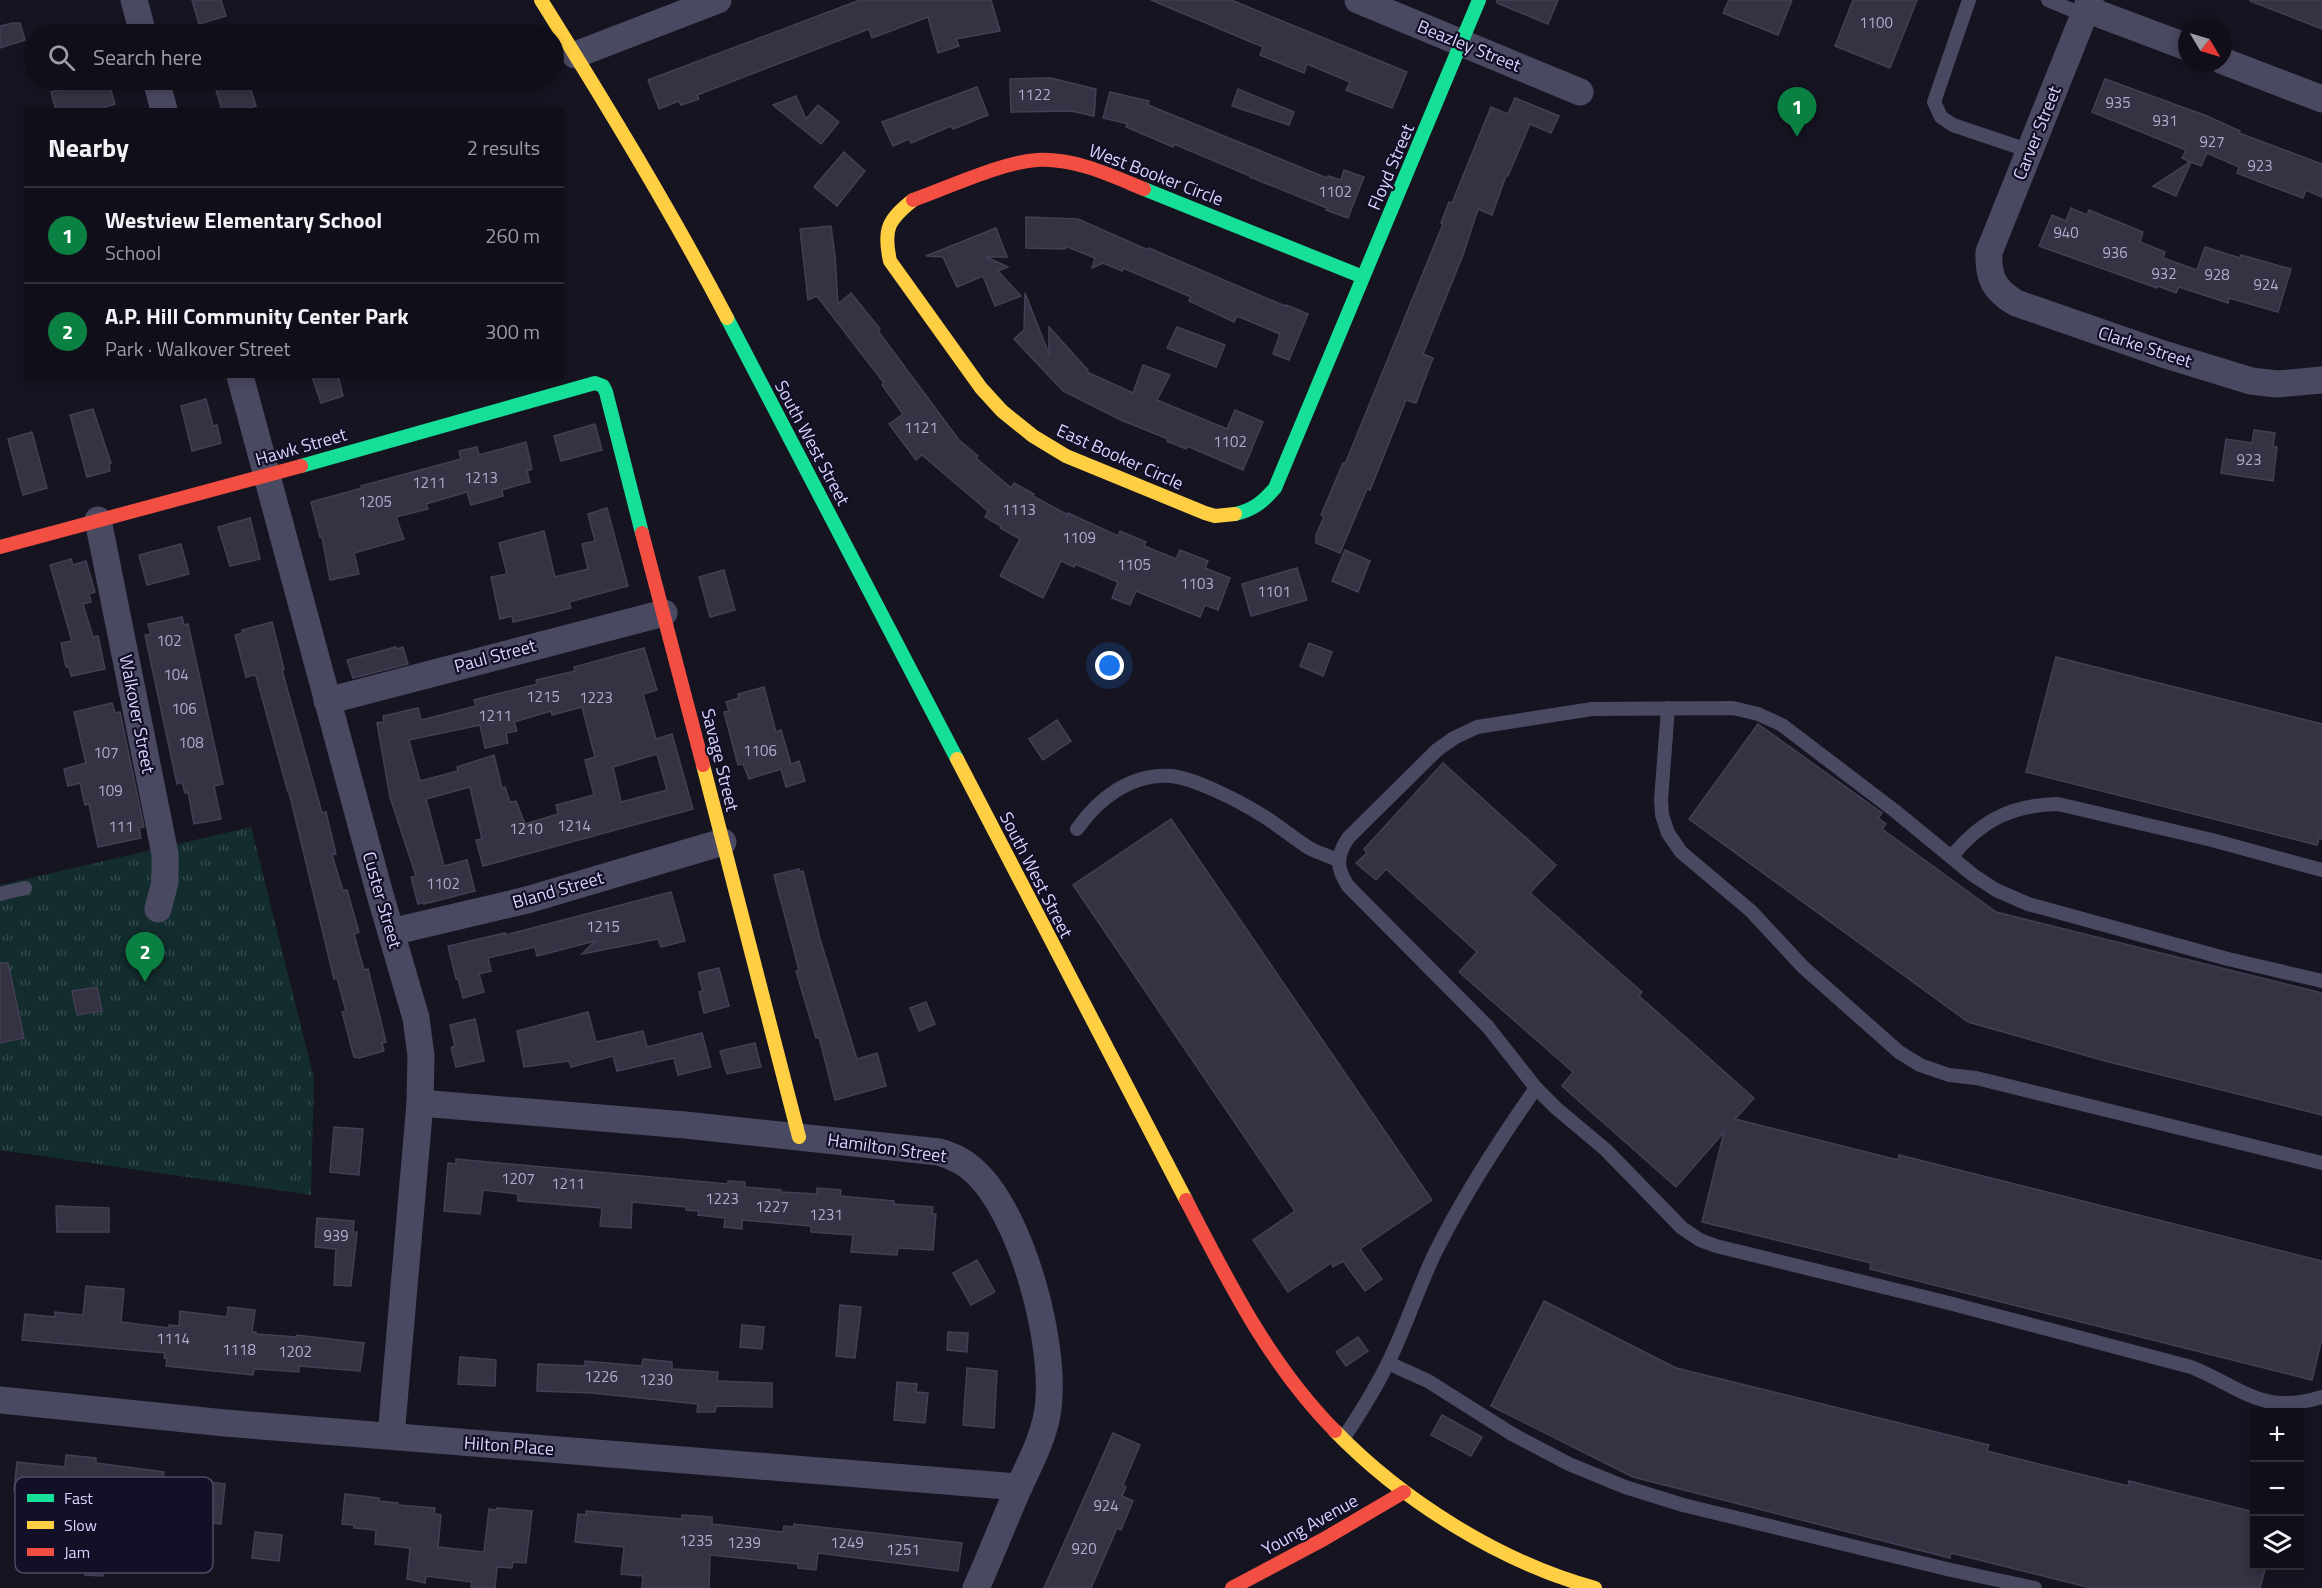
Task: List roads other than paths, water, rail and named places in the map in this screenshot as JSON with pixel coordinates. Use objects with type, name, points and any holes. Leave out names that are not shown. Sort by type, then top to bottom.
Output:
[{"type":"street","points":[[134,0],[140,24]]},
{"type":"street","name":"South West Street","points":[[542,0],[556,24]]},
{"type":"street","points":[[575,55],[718,0]]},
{"type":"street","name":"Beazley Street","points":[[1358,0],[1580,92]]},
{"type":"street","name":"Floyd Street","points":[[1335,347],[1479,0]]},
{"type":"street","points":[[2087,8],[2178,43]]},
{"type":"street","name":"Carver Street","points":[[1989,268],[1989,252],[2087,8]]},
{"type":"street","name":"South West Street","points":[[564,37],[608,107],[694,255],[1245,1313],[1281,1367],[1322,1418],[1404,1492],[1444,1519],[1486,1543],[1542,1569],[1595,1588]]},
{"type":"street","points":[[2232,64],[2322,99]]},
{"type":"street","points":[[159,90],[163,108]]},
{"type":"street","name":"West Booker Circle","points":[[886,243],[887,230],[894,216],[905,204],[1016,163],[1038,160],[1070,163],[1096,170],[1363,277]]},
{"type":"street","name":"East Booker Circle","points":[[886,243],[890,261],[981,388],[1002,411],[1033,436],[1066,456],[1205,513],[1233,515],[1248,511],[1263,502],[1275,488],[1335,347]]},
{"type":"street","name":"Clarke Street","points":[[1989,268],[1993,283],[2003,295],[2016,303],[2163,354],[2251,381],[2277,384],[2322,380]]},
{"type":"street","name":"Custer Street","points":[[241,378],[327,701],[416,1018],[421,1056],[420,1103],[391,1437]]},
{"type":"street","name":"Hawk Street","points":[[0,547],[267,476],[595,383],[603,386],[606,392]]},
{"type":"street","name":"Savage Street","points":[[606,392],[799,1137]]},
{"type":"street","name":"Walkover Street","points":[[98,520],[165,854],[165,882],[158,909]]},
{"type":"street","name":"Paul Street","points":[[327,701],[664,613]]},
{"type":"street","name":"Bland Street","points":[[391,932],[527,900],[723,842]]},
{"type":"street","name":"Hamilton Street","points":[[420,1103],[939,1152],[957,1158],[973,1169],[1003,1208],[1017,1236],[1035,1296],[1048,1355],[1049,1393],[1047,1415],[1038,1446],[976,1588]]},
{"type":"street","name":"Hilton Place","points":[[0,1400],[225,1423],[1019,1487]]},
{"type":"street","name":"Young Avenue","points":[[1232,1588],[1324,1539],[1404,1492]]},
{"type":"lane","points":[[1969,0],[1934,102],[1941,117],[1953,125],[2030,151]]},
{"type":"lane","points":[[2048,0],[2087,8]]},
{"type":"lane","points":[[1668,708],[1661,800],[1662,815],[1668,833],[1681,852],[1751,911],[1803,967],[1899,1052],[1920,1065],[1949,1074],[1976,1078],[2322,1163]]},
{"type":"lane","points":[[2322,981],[2228,959],[2028,904],[1996,890],[1782,725],[1758,714],[1733,708],[1592,709],[1478,727],[1454,738],[1437,750],[1347,838],[1340,850],[1338,860],[1340,873],[1348,886],[1488,1027],[1536,1088],[1606,1150],[1682,1228],[1700,1240],[1716,1246],[1946,1302],[2191,1367],[2211,1375],[2241,1393],[2264,1401],[2288,1403],[2322,1397]]},
{"type":"lane","points":[[1077,829],[1090,810],[1107,795],[1127,784],[1145,778],[1172,776],[1225,795],[1260,814],[1311,849],[1338,860]]},
{"type":"lane","points":[[1951,857],[1967,838],[1987,822],[2013,810],[2038,804],[2058,804],[2212,840],[2322,870]]},
{"type":"lane","points":[[0,894],[26,888]]},
{"type":"lane","points":[[1343,1439],[1365,1407],[1388,1363],[1433,1258],[1461,1202],[1497,1143],[1536,1088]]},
{"type":"lane","points":[[1388,1363],[1428,1381],[1531,1444],[1569,1464],[1625,1487],[1683,1505],[2006,1585],[2035,1588]]},
{"type":"place","name":"Westview Elementary School","points":[[1797,137]]},
{"type":"place","name":"A.P. Hill Community Center Park","points":[[145,982]]}]
